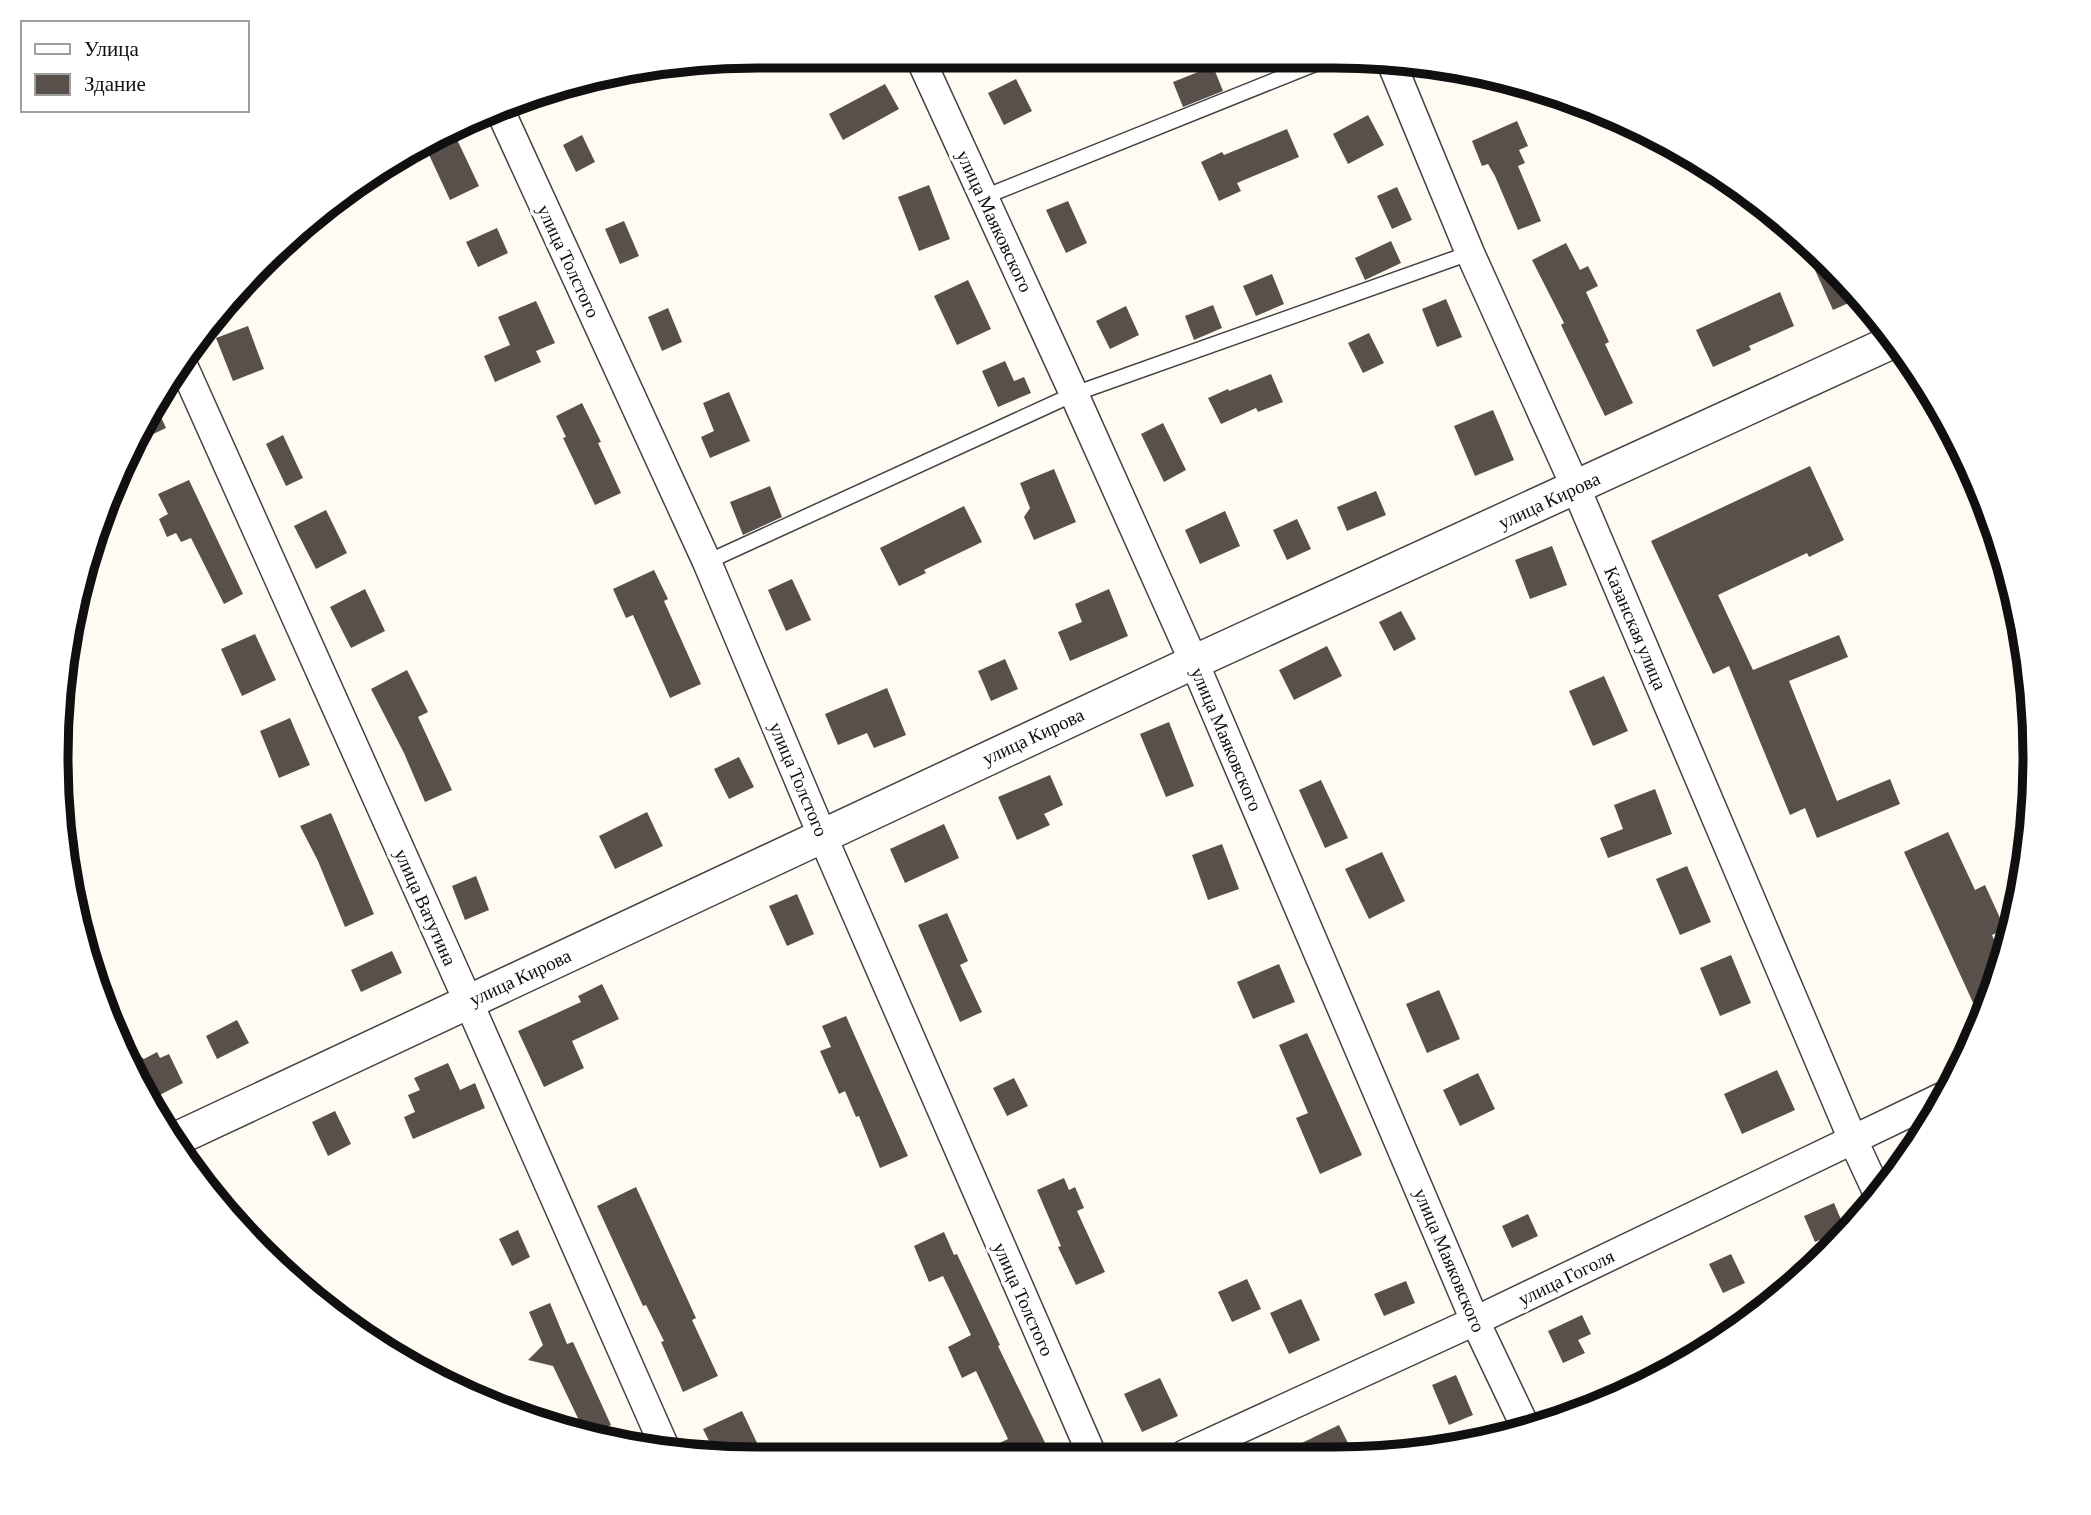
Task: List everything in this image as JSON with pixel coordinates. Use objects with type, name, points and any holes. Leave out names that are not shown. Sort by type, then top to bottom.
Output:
[{"type":"street","name":"улица Маяковского","points":[[925,68],[1194,662],[1475,1321],[1522,1420]]},
{"type":"street","name":"Казанская улица","points":[[1395,71],[1470,253],[1576,488],[1874,1185]]},
{"type":"street","name":"улица Толстого","points":[[503,117],[707,562],[822,835],[1089,1447]]},
{"type":"street","name":"улица Кирова","points":[[182,1136],[1194,662],[1885,345]]},
{"type":"street","name":"улица Ватутина","points":[[186,372],[662,1440]]},
{"type":"street","name":"улица Гоголя","points":[[1200,1447],[1475,1321],[1929,1103]]},
{"type":"lane","points":[[984,197],[1305,68]]},
{"type":"lane","points":[[707,562],[1074,394],[1470,253]]},
{"type":"building","points":[[1214,68],[1223,91],[1183,107],[1173,82]]},
{"type":"building","points":[[1016,79],[1032,111],[1004,125],[988,93]]},
{"type":"building","points":[[885,84],[899,109],[843,140],[829,114]]},
{"type":"building","points":[[1368,115],[1384,145],[1348,164],[1333,134]]},
{"type":"building","points":[[1517,121],[1528,146],[1519,150],[1525,163],[1518,166],[1541,221],[1518,230],[1495,176],[1488,164],[1482,166],[1472,141]]},
{"type":"building","points":[[1287,129],[1299,157],[1237,183],[1241,191],[1219,201],[1201,162]]},
{"type":"building","points":[[582,135],[595,162],[576,172],[563,145]]},
{"type":"building","points":[[456,138],[479,186],[450,200],[428,153]]},
{"type":"building","points":[[929,185],[950,239],[919,251],[898,197]]},
{"type":"building","points":[[1397,187],[1412,220],[1392,229],[1377,196]]},
{"type":"building","points":[[1068,201],[1087,243],[1066,253],[1046,210]]},
{"type":"building","points":[[624,221],[639,256],[620,264],[605,229]]},
{"type":"building","points":[[497,228],[508,253],[478,267],[466,242]]},
{"type":"building","points":[[1391,241],[1401,263],[1365,280],[1355,258]]},
{"type":"building","points":[[1566,243],[1580,270],[1588,266],[1598,286],[1586,292],[1609,342],[1605,344],[1633,403],[1605,416],[1561,325],[1564,323],[1532,260]]},
{"type":"building","points":[[1817,266],[1851,302],[1833,310],[1815,270]]},
{"type":"building","points":[[1272,274],[1284,304],[1256,316],[1243,286]]},
{"type":"building","points":[[968,280],[991,329],[957,345],[934,296]]},
{"type":"building","points":[[1780,292],[1794,326],[1749,346],[1751,350],[1713,367],[1696,330]]},
{"type":"building","points":[[1446,299],[1462,337],[1437,347],[1422,309]]},
{"type":"building","points":[[536,301],[555,343],[536,351],[541,362],[495,382],[484,356],[510,345],[498,317]]},
{"type":"building","points":[[1213,305],[1222,328],[1194,340],[1185,316]]},
{"type":"building","points":[[1126,306],[1139,335],[1110,349],[1096,321]]},
{"type":"building","points":[[668,308],[682,342],[662,351],[648,317]]},
{"type":"building","points":[[248,326],[264,369],[233,381],[216,338]]},
{"type":"building","points":[[1369,333],[1384,363],[1363,373],[1348,343]]},
{"type":"building","points":[[1005,361],[1014,381],[1024,377],[1031,393],[998,407],[982,371]]},
{"type":"building","points":[[1271,374],[1283,402],[1258,412],[1256,408],[1221,424],[1208,398]]},
{"type":"building","points":[[729,392],[750,441],[710,458],[701,437],[714,431],[703,403]]},
{"type":"building","points":[[582,403],[621,493],[595,505],[563,438],[566,437],[556,416]]},
{"type":"building","points":[[1493,410],[1514,460],[1475,476],[1454,426]]},
{"type":"building","points":[[160,415],[166,428],[148,436]]},
{"type":"building","points":[[1163,423],[1186,470],[1164,482],[1141,434]]},
{"type":"building","points":[[283,435],[303,478],[286,486],[266,444]]},
{"type":"building","points":[[1810,466],[1844,540],[1809,557],[1807,553],[1718,595],[1753,670],[1839,635],[1848,657],[1789,681],[1837,801],[1890,779],[1900,804],[1817,838],[1805,808],[1790,815],[1729,666],[1713,674],[1651,541]]},
{"type":"building","points":[[1054,469],[1076,522],[1034,540],[1024,517],[1030,508],[1020,483]]},
{"type":"building","points":[[189,480],[243,594],[224,604],[191,538],[181,542],[176,533],[167,537],[159,519],[168,514],[158,494]]},
{"type":"building","points":[[770,486],[782,517],[743,535],[730,502]]},
{"type":"building","points":[[1376,491],[1386,515],[1347,531],[1337,507]]},
{"type":"building","points":[[964,506],[982,542],[924,570],[926,573],[899,586],[880,548]]},
{"type":"building","points":[[326,510],[347,553],[316,569],[294,526]]},
{"type":"building","points":[[1225,511],[1240,546],[1200,564],[1185,530]]},
{"type":"building","points":[[1297,519],[1311,549],[1287,560],[1273,530]]},
{"type":"building","points":[[1552,546],[1567,585],[1530,599],[1515,560]]},
{"type":"building","points":[[654,570],[668,599],[664,601],[701,684],[670,698],[633,615],[626,618],[613,589]]},
{"type":"building","points":[[792,579],[811,620],[786,631],[768,590]]},
{"type":"building","points":[[365,589],[385,631],[351,648],[330,607]]},
{"type":"building","points":[[1109,589],[1128,636],[1070,661],[1058,632],[1082,622],[1075,604]]},
{"type":"building","points":[[1401,611],[1416,639],[1394,651],[1379,622]]},
{"type":"building","points":[[255,634],[276,680],[242,696],[221,649]]},
{"type":"building","points":[[1327,646],[1342,676],[1294,700],[1279,670]]},
{"type":"building","points":[[1005,659],[1018,689],[991,701],[978,671]]},
{"type":"building","points":[[407,670],[428,712],[418,717],[452,790],[425,802],[404,753],[371,689]]},
{"type":"building","points":[[1604,676],[1628,731],[1593,746],[1569,691]]},
{"type":"building","points":[[887,688],[906,735],[874,748],[867,733],[838,745],[825,714]]},
{"type":"building","points":[[290,718],[310,765],[279,778],[260,731]]},
{"type":"building","points":[[1169,722],[1194,786],[1166,797],[1140,734]]},
{"type":"building","points":[[739,757],[754,787],[729,799],[714,769]]},
{"type":"building","points":[[1050,775],[1063,805],[1044,814],[1050,825],[1017,840],[998,797]]},
{"type":"building","points":[[1321,780],[1348,838],[1325,848],[1299,790]]},
{"type":"building","points":[[1655,789],[1672,834],[1608,858],[1600,838],[1623,829],[1614,805]]},
{"type":"building","points":[[647,812],[663,846],[615,869],[599,836]]},
{"type":"building","points":[[331,813],[374,914],[345,927],[318,861],[300,826]]},
{"type":"building","points":[[944,824],[959,858],[905,883],[890,849]]},
{"type":"building","points":[[1948,832],[1975,890],[1985,885],[2002,923],[2000,931],[1992,935],[1996,945],[1975,1007],[1904,852]]},
{"type":"building","points":[[1222,844],[1239,889],[1208,900],[1192,855]]},
{"type":"building","points":[[1382,852],[1405,901],[1369,919],[1345,869]]},
{"type":"building","points":[[1687,866],[1711,922],[1680,935],[1656,879]]},
{"type":"building","points":[[476,876],[489,910],[465,920],[452,886]]},
{"type":"building","points":[[797,894],[814,934],[787,946],[769,906]]},
{"type":"building","points":[[947,913],[968,961],[960,965],[982,1012],[960,1022],[918,925]]},
{"type":"building","points":[[392,951],[402,973],[361,992],[351,970]]},
{"type":"building","points":[[1731,955],[1751,1003],[1720,1016],[1700,968]]},
{"type":"building","points":[[1279,964],[1295,1002],[1253,1019],[1237,982]]},
{"type":"building","points":[[602,984],[619,1019],[572,1041],[584,1068],[544,1087],[518,1031],[581,1002],[578,996]]},
{"type":"building","points":[[1439,990],[1460,1039],[1427,1053],[1406,1004]]},
{"type":"building","points":[[846,1016],[908,1156],[880,1168],[859,1116],[856,1117],[845,1091],[839,1094],[820,1051],[831,1047],[822,1026]]},
{"type":"building","points":[[237,1020],[249,1043],[217,1059],[206,1036]]},
{"type":"building","points":[[1307,1033],[1362,1155],[1320,1174],[1296,1118],[1308,1113],[1279,1045]]},
{"type":"building","points":[[135,1052],[144,1059],[157,1052],[160,1058],[169,1054],[183,1083],[158,1096]]},
{"type":"building","points":[[448,1063],[460,1090],[475,1083],[485,1108],[413,1139],[404,1117],[415,1112],[408,1095],[420,1090],[414,1078]]},
{"type":"building","points":[[1777,1070],[1795,1110],[1742,1134],[1724,1094]]},
{"type":"building","points":[[1478,1073],[1495,1109],[1460,1126],[1443,1090]]},
{"type":"building","points":[[1014,1078],[1028,1106],[1007,1116],[993,1088]]},
{"type":"building","points":[[335,1111],[351,1144],[328,1156],[312,1122]]},
{"type":"building","points":[[1064,1178],[1069,1190],[1075,1187],[1084,1208],[1077,1211],[1105,1272],[1076,1285],[1058,1247],[1061,1246],[1037,1190]]},
{"type":"building","points":[[636,1187],[696,1318],[692,1320],[718,1376],[683,1392],[661,1342],[664,1341],[646,1305],[643,1306],[597,1206]]},
{"type":"building","points":[[1834,1203],[1842,1222],[1830,1236],[1815,1242],[1804,1216]]},
{"type":"building","points":[[1528,1214],[1538,1236],[1512,1248],[1502,1226]]},
{"type":"building","points":[[518,1230],[530,1257],[512,1266],[499,1239]]},
{"type":"building","points":[[944,1232],[954,1255],[957,1254],[1047,1447],[991,1447],[1008,1439],[976,1371],[962,1378],[948,1347],[971,1335],[943,1276],[929,1282],[914,1246]]},
{"type":"building","points":[[1731,1254],[1745,1283],[1723,1293],[1709,1264]]},
{"type":"building","points":[[1247,1279],[1261,1309],[1232,1322],[1218,1292]]},
{"type":"building","points":[[1406,1281],[1415,1303],[1384,1316],[1374,1294]]},
{"type":"building","points":[[1301,1299],[1320,1340],[1289,1354],[1270,1313]]},
{"type":"building","points":[[550,1303],[567,1344],[573,1342],[611,1425],[603,1429],[580,1423],[553,1366],[528,1360],[543,1345],[529,1312]]},
{"type":"building","points":[[1582,1315],[1591,1334],[1578,1340],[1585,1353],[1563,1363],[1548,1331]]},
{"type":"building","points":[[1456,1375],[1473,1415],[1449,1425],[1432,1385]]},
{"type":"building","points":[[1160,1378],[1178,1416],[1142,1432],[1124,1394]]},
{"type":"building","points":[[742,1411],[759,1447],[711,1445],[703,1429]]},
{"type":"building","points":[[1339,1425],[1350,1446],[1334,1447],[1293,1447]]}]
